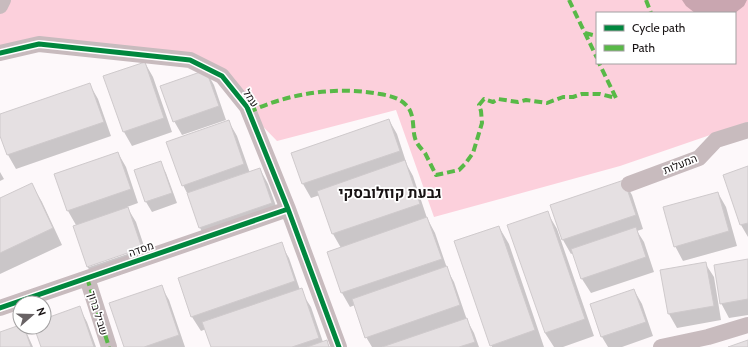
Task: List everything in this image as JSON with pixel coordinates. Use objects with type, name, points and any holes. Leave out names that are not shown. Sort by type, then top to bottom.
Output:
[{"type":"street","points":[[0,6],[3,0]]},
{"type":"street","name":"עמל","points":[[0,53],[39,44],[190,60],[222,76],[247,107],[288,209],[339,347]]},
{"type":"street","name":"המעלות","points":[[629,184],[699,158],[716,140],[748,130]]},
{"type":"street","name":"מסדה","points":[[0,308],[288,209]]},
{"type":"street","name":"שביל ברוך","points":[[87,278],[109,347]]},
{"type":"street","points":[[661,347],[708,337],[748,324]]},
{"type":"shaded area","points":[[3,0],[748,0],[748,122],[620,166],[434,217],[396,110],[277,141],[249,112],[247,107],[190,60],[39,44],[0,53],[0,6]]},
{"type":"building","points":[[145,62],[164,118],[123,132],[103,76]]},
{"type":"building","points":[[206,70],[219,106],[173,122],[160,86]]},
{"type":"building","points":[[90,83],[104,122],[7,155],[0,136],[0,114]]},
{"type":"building","points":[[389,119],[400,151],[302,184],[291,153]]},
{"type":"building","points":[[229,120],[244,164],[182,186],[166,142]]},
{"type":"building","points":[[118,152],[131,189],[67,211],[54,174]]},
{"type":"building","points":[[405,160],[420,204],[332,234],[317,191]]},
{"type":"building","points":[[161,161],[172,193],[145,202],[134,170]]},
{"type":"building","points":[[748,166],[748,223],[740,225],[723,175]]},
{"type":"building","points":[[260,168],[272,203],[199,228],[187,193]]},
{"type":"building","points":[[624,180],[636,215],[562,240],[550,205]]},
{"type":"building","points":[[32,183],[53,228],[0,253],[0,198]]},
{"type":"building","points":[[718,192],[729,231],[674,247],[663,207]]},
{"type":"building","points":[[128,207],[142,248],[87,267],[73,226]]},
{"type":"building","points":[[548,211],[585,319],[545,333],[507,225]]},
{"type":"building","points":[[427,217],[442,259],[341,293],[327,252]]},
{"type":"building","points":[[499,226],[535,330],[490,346],[454,241]]},
{"type":"building","points":[[636,227],[646,257],[581,279],[571,249]]},
{"type":"building","points":[[282,242],[295,281],[191,317],[178,278]]},
{"type":"building","points":[[748,259],[748,299],[720,304],[714,265]]},
{"type":"building","points":[[706,262],[714,306],[668,314],[660,270]]},
{"type":"building","points":[[447,266],[460,305],[365,338],[352,299]]},
{"type":"building","points":[[162,285],[179,335],[144,347],[124,347],[109,303]]},
{"type":"building","points":[[302,288],[319,338],[292,347],[211,347],[202,322]]},
{"type":"building","points":[[634,289],[646,322],[601,337],[590,304]]},
{"type":"building","points":[[80,306],[94,347],[41,347],[37,335],[52,335],[52,316]]},
{"type":"building","points":[[467,318],[475,342],[459,347],[382,347]]},
{"type":"building","points":[[12,328],[12,335],[27,335],[31,347],[0,347],[0,332]]},
{"type":"building","points":[[327,340],[329,347],[307,347]]},
{"type":"building","points":[[748,340],[748,347],[728,347]]},
{"type":"marked path","points":[[569,0],[596,56]]},
{"type":"marked path","points":[[646,0],[651,12]]},
{"type":"marked path","points":[[585,33],[596,36]]},
{"type":"marked path","points":[[249,112],[280,100],[330,91],[364,92],[380,94],[398,99],[410,110],[416,140],[425,153],[436,175],[459,170],[473,153],[482,123],[479,105],[484,99],[493,102],[498,99],[518,102],[526,100],[547,103],[563,97],[573,97],[582,94],[600,94],[616,98],[599,64]]},
{"type":"marked path","points":[[87,278],[109,347]]},
{"type":"cycle path","points":[[0,53],[39,44],[190,60],[222,76],[247,107],[288,209],[339,347]]},
{"type":"cycle path","points":[[0,308],[288,209]]},
{"type":"district","name":"גבעת קוזלובסקי","points":[[390,193]]}]
